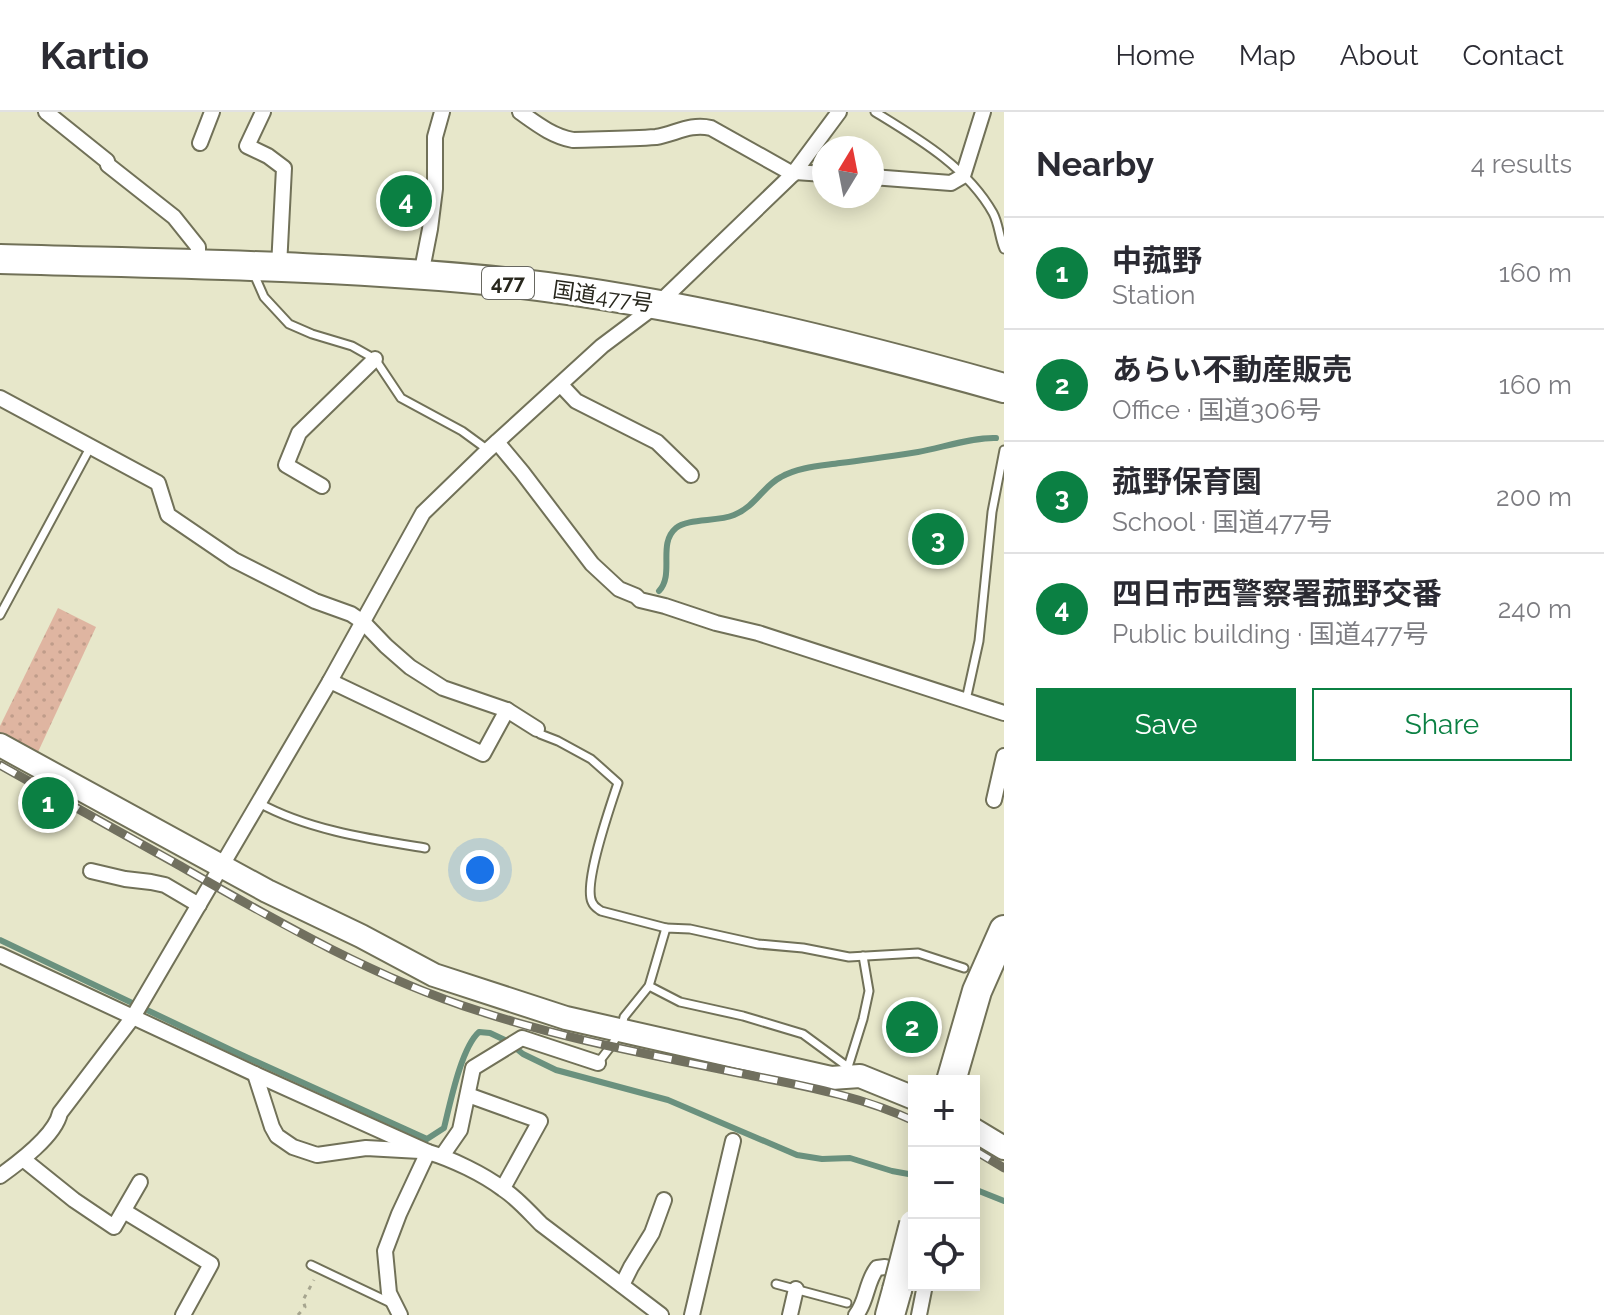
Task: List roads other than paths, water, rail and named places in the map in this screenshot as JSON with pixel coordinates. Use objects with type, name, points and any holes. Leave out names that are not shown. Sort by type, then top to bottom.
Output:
[{"type":"highway","name":"国道477号","points":[[0,259],[279,267],[515,284],[658,304],[879,353],[1004,388]]},
{"type":"highway","points":[[953,1075],[977,991],[1004,930]]},
{"type":"street","points":[[46,112],[174,217],[198,247],[198,265]]},
{"type":"street","points":[[200,143],[212,112]]},
{"type":"street","points":[[263,112],[247,146],[284,168],[279,267]]},
{"type":"street","points":[[421,275],[435,189],[435,137],[442,112]]},
{"type":"street","points":[[520,112],[549,132],[573,140],[658,136],[682,128],[711,128],[794,173],[812,174]]},
{"type":"street","points":[[0,1176],[46,1136],[133,1016],[330,681],[423,513],[602,346],[658,304],[794,173],[839,112]]},
{"type":"street","points":[[884,178],[951,183],[963,176],[983,112]]},
{"type":"street","points":[[322,486],[286,465],[299,433],[375,359]]},
{"type":"street","points":[[561,385],[576,401],[657,442],[691,475]]},
{"type":"street","points":[[0,398],[158,483],[168,515],[234,560],[315,601],[351,614],[410,667],[443,688],[507,710],[537,729]]},
{"type":"street","points":[[493,446],[522,472],[592,564],[619,589],[640,600],[758,633],[1004,713]]},
{"type":"street","points":[[330,681],[483,754],[507,710]]},
{"type":"street","points":[[0,745],[267,891],[434,975],[566,1018],[831,1078],[854,1072],[908,1095]]},
{"type":"street","points":[[994,800],[1004,756]]},
{"type":"street","points":[[91,871],[165,885],[199,905]]},
{"type":"street","points":[[0,955],[503,1188],[541,1224],[661,1315]]},
{"type":"street","points":[[397,1310],[389,1293],[385,1251],[399,1214],[435,1154],[460,1130],[473,1068],[522,1038],[598,1063]]},
{"type":"street","points":[[255,1074],[272,1127],[282,1140],[293,1147],[317,1155],[366,1148],[435,1154]]},
{"type":"street","points":[[468,1095],[540,1121],[503,1188]]},
{"type":"street","points":[[980,1134],[1004,1148]]},
{"type":"street","points":[[692,1315],[733,1141]]},
{"type":"street","points":[[23,1159],[114,1227],[140,1182]]},
{"type":"street","points":[[622,1285],[652,1233],[664,1200]]},
{"type":"street","points":[[124,1211],[211,1264],[183,1315]]},
{"type":"street","points":[[851,1309],[860,1310],[870,1277],[877,1268],[885,1267],[907,1291],[919,1315]]},
{"type":"street","points":[[790,1315],[796,1289]]},
{"type":"lane","points":[[875,112],[919,138],[963,176],[995,217],[1004,249]]},
{"type":"lane","points":[[250,266],[264,297],[289,324],[352,346],[375,359],[401,398],[493,446]]},
{"type":"lane","points":[[0,615],[91,446]]},
{"type":"lane","points":[[966,700],[979,641],[992,512],[1004,450]]},
{"type":"lane","points":[[537,729],[540,734],[591,759],[618,783],[594,865],[591,902],[601,911],[666,928],[690,929],[758,944],[803,948],[841,956],[918,953],[964,968]]},
{"type":"lane","points":[[259,803],[350,836],[425,848]]},
{"type":"lane","points":[[598,1063],[621,1030],[624,1017],[649,986],[666,928]]},
{"type":"lane","points":[[649,986],[680,1002],[803,1034],[854,1072],[869,991],[863,956]]},
{"type":"lane","points":[[311,1265],[397,1310]]},
{"type":"lane","points":[[776,1284],[851,1309]]},
{"type":"waterway","points":[[659,591],[666,576],[668,542],[676,528],[734,515],[788,474],[810,467],[996,438]]},
{"type":"waterway","points":[[0,940],[427,1139],[444,1128],[462,1063],[479,1032],[490,1033],[507,1041],[523,1054],[556,1070],[668,1100],[797,1155],[822,1159],[850,1158],[908,1174]]},
{"type":"waterway","points":[[980,1191],[1004,1201]]},
{"type":"railway","points":[[0,765],[286,925],[362,964],[439,997],[576,1038],[828,1092],[872,1104],[908,1118]]},
{"type":"railway","points":[[980,1154],[1004,1168]]},
{"type":"place","name":"四日市西警察署菰野交番","points":[[406,201]]},
{"type":"place","name":"菰野保育園","points":[[938,539]]},
{"type":"place","name":"中菰野","points":[[48,803]]},
{"type":"place","name":"あらい不動産販売","points":[[912,1027]]}]
